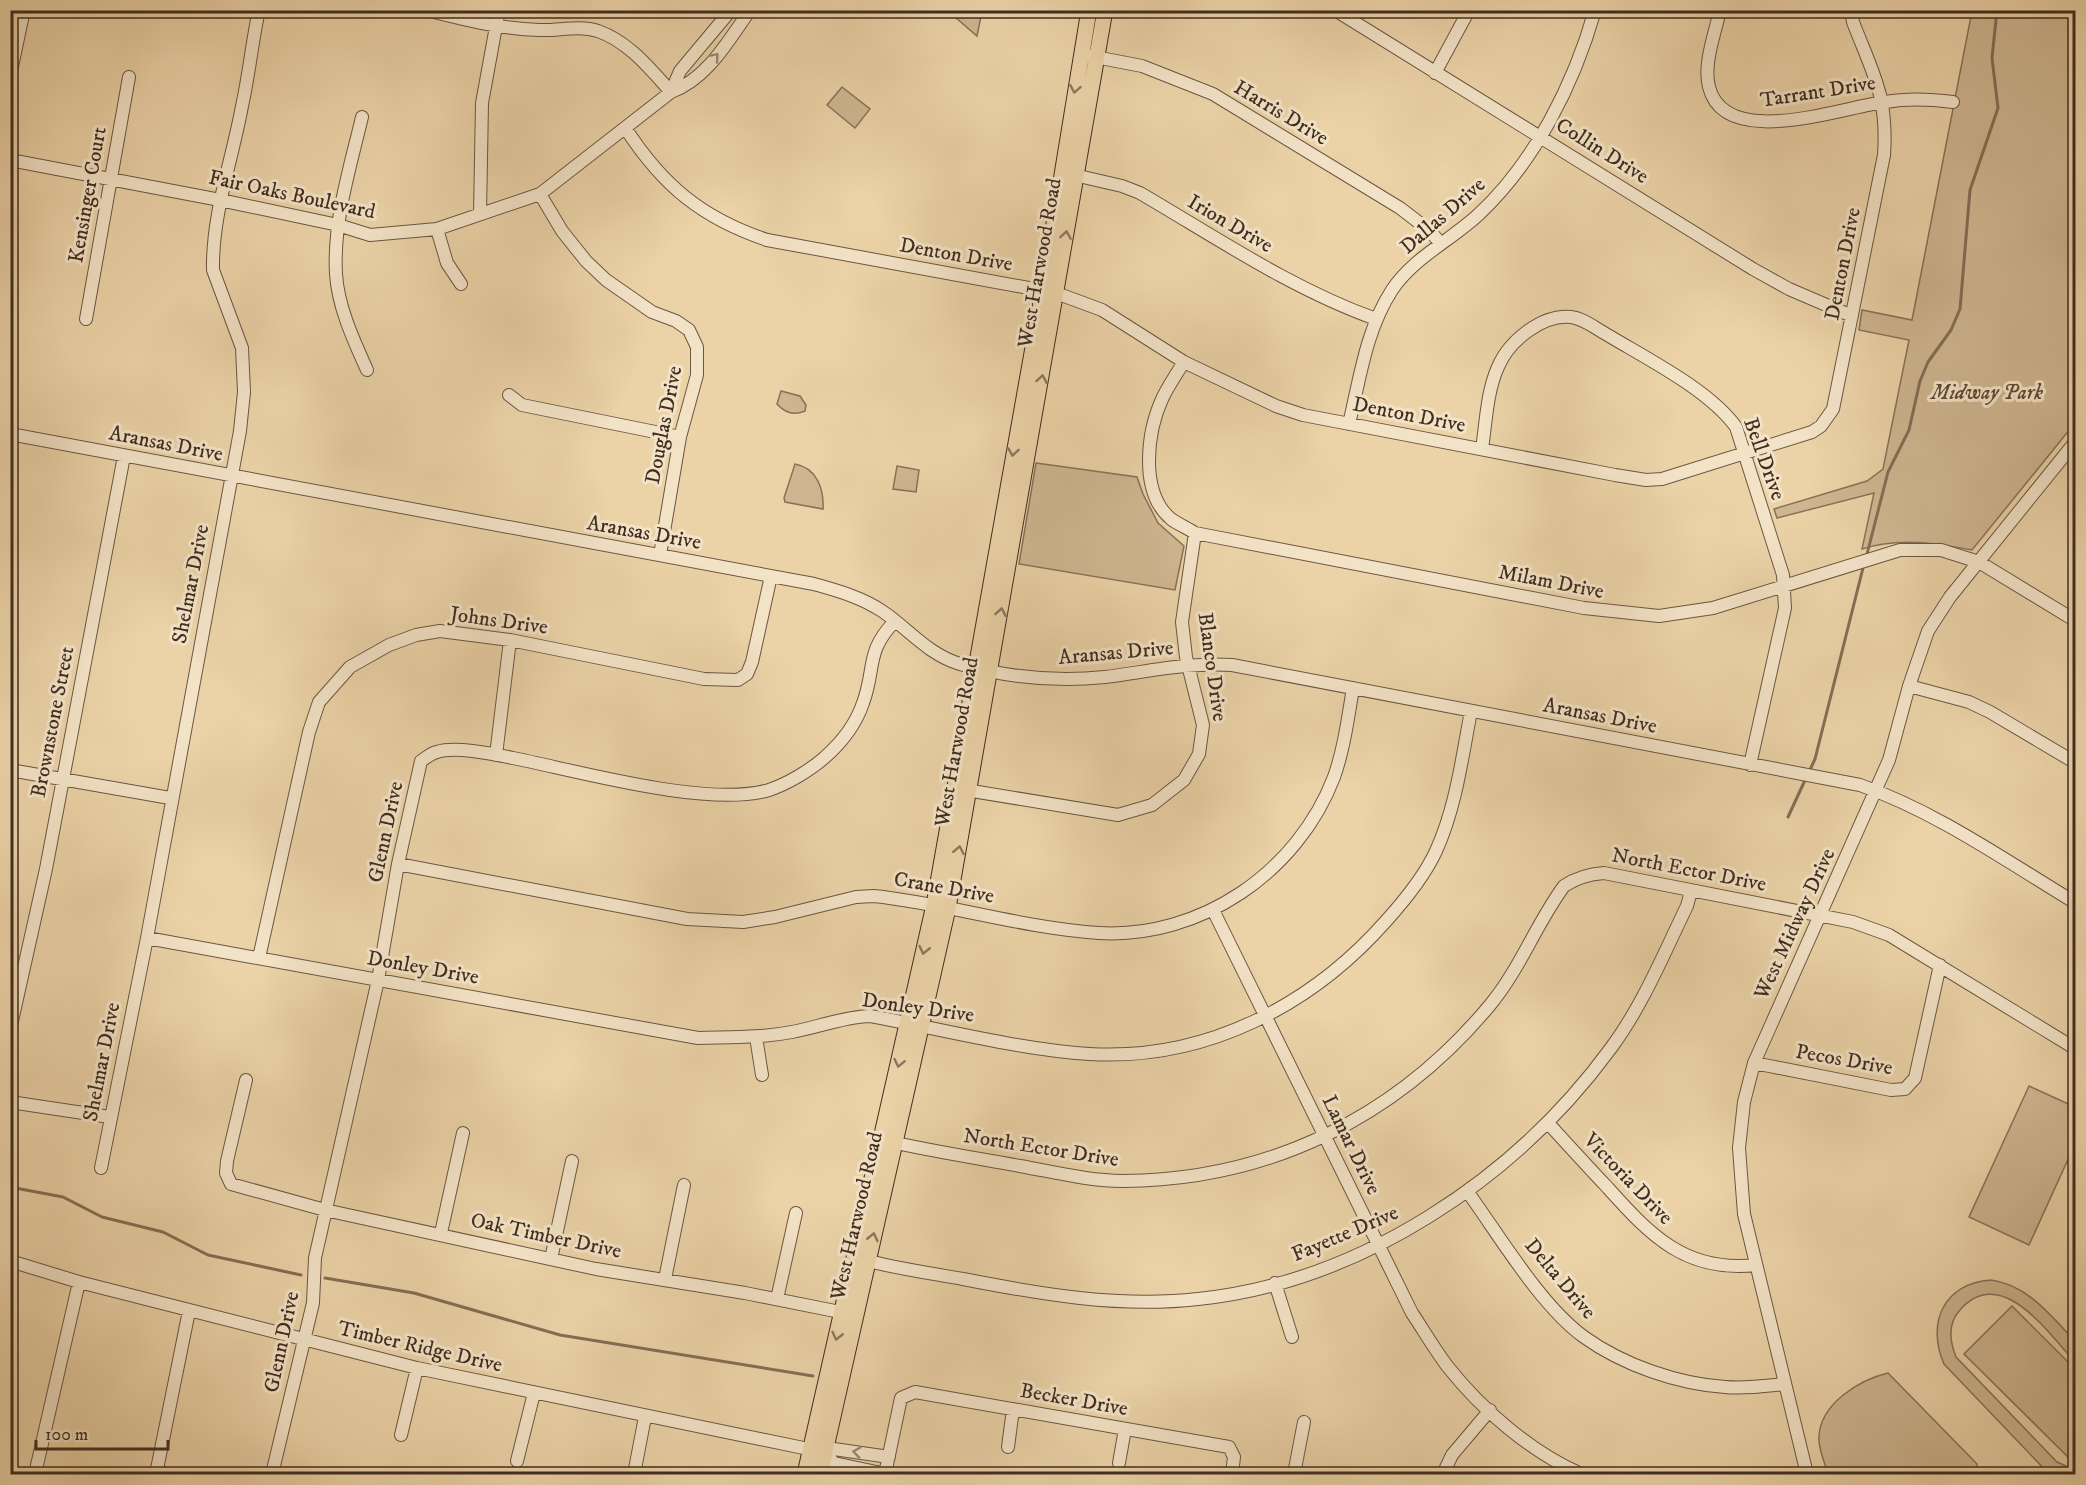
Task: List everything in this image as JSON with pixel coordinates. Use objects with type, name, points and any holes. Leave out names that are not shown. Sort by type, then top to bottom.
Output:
[{"type":"main road","name":"West Harwood Road","points":[[805,1474],[818,1451],[941,906],[1050,292],[1068,174],[1081,54],[1089,10]]},
{"type":"main road","name":"West Harwood Road","points":[[1068,174],[1097,57],[1105,10]]},
{"type":"main road","name":"West Harwood Road","points":[[818,1451],[820,1474]]},
{"type":"street","points":[[10,76],[24,10]]},
{"type":"street","name":"Shelmar Drive","points":[[100,1168],[147,938],[170,798],[240,431],[242,348],[213,270],[220,200],[243,106],[259,10]]},
{"type":"street","points":[[426,10],[497,25],[538,30],[587,28],[598,31],[631,50],[671,92]]},
{"type":"street","points":[[480,214],[482,103],[499,10]]},
{"type":"street","name":"Fair Oaks Boulevard","points":[[671,92],[680,71],[731,10]]},
{"type":"street","name":"Fair Oaks Boulevard","points":[[10,160],[220,200],[338,225],[370,235],[437,229],[540,194],[671,92],[686,87],[700,74],[750,10]]},
{"type":"street","name":"Collin Drive","points":[[1335,10],[1753,269],[1789,289],[1852,316]]},
{"type":"street","points":[[1435,72],[1469,10]]},
{"type":"street","name":"Dallas Drive","points":[[1349,424],[1369,336],[1393,288],[1441,244],[1488,206],[1519,167],[1563,95],[1595,10]]},
{"type":"street","name":"Tarrant Drive","points":[[1720,10],[1708,70],[1709,86],[1713,97],[1731,113],[1753,122],[1778,122],[1883,102],[1928,98],[1953,102]]},
{"type":"street","name":"Denton Drive","points":[[626,129],[647,162],[665,181],[702,211],[734,229],[767,240],[1050,292],[1102,310],[1184,362],[1276,406],[1349,424],[1646,480],[1677,477],[1812,432],[1827,419],[1837,395],[1884,155],[1883,102],[1853,22],[1851,10]]},
{"type":"street","name":"Harris Drive","points":[[1081,54],[1142,66],[1196,85],[1400,208],[1430,231],[1441,244]]},
{"type":"street","name":"Kensinger Court","points":[[86,319],[129,77]]},
{"type":"street","points":[[362,117],[338,225],[336,276],[343,307],[367,370]]},
{"type":"street","name":"Irion Drive","points":[[1068,174],[1122,186],[1140,194],[1294,284],[1326,300],[1376,319]]},
{"type":"street","name":"Douglas Drive","points":[[540,194],[562,231],[586,261],[606,280],[652,312],[676,321],[689,330],[697,347],[697,375],[680,437],[660,555]]},
{"type":"street","points":[[437,229],[447,262],[461,284]]},
{"type":"street","name":"Bell Drive","points":[[1482,449],[1492,384],[1498,365],[1518,339],[1542,323],[1563,317],[1583,320],[1706,396],[1736,427],[1784,586],[1785,608],[1750,765]]},
{"type":"street","name":"Milam Drive","points":[[1184,362],[1162,399],[1148,467],[1155,497],[1161,508],[1171,519],[1195,533],[1584,608],[1640,616],[1698,612],[1900,550],[1941,550],[1979,562],[2076,621]]},
{"type":"street","points":[[509,395],[522,405],[680,437]]},
{"type":"street","points":[[10,448],[12,434]]},
{"type":"street","name":"Aransas Drive","points":[[12,434],[231,477],[771,576],[848,594],[863,599],[936,654],[984,669],[1032,677],[1082,679],[1190,666],[1232,665],[1819,777],[1877,791],[1957,831],[2076,903]]},
{"type":"street","name":"West Midway Drive","points":[[1807,1474],[1744,1214],[1739,1148],[1744,1102],[1754,1063],[1877,791],[1889,760],[1909,686],[1928,631],[1950,597],[2071,457],[2076,441]]},
{"type":"street","name":"Brownstone Street","points":[[10,1030],[46,869],[124,456]]},
{"type":"street","name":"Blanco Drive","points":[[963,790],[1118,815],[1152,805],[1184,780],[1199,754],[1203,725],[1182,622],[1195,533]]},
{"type":"street","name":"Johns Drive","points":[[259,958],[296,782],[319,702],[350,667],[388,645],[416,635],[440,632],[510,640],[704,679],[738,680],[747,674],[752,662],[771,576]]},
{"type":"street","name":"Glenn Drive","points":[[272,1474],[313,1303],[315,1258],[378,980],[398,864],[421,761],[435,752],[449,750],[496,755],[700,794],[742,793],[769,789],[807,771],[824,758],[850,729],[863,703],[874,650],[880,637],[895,621]]},
{"type":"street","points":[[496,755],[510,640]]},
{"type":"street","points":[[1909,686],[1969,702],[2076,763]]},
{"type":"street","name":"Crane Drive","points":[[398,864],[687,919],[743,922],[775,917],[856,897],[882,897],[1069,930],[1116,933],[1158,928],[1214,910],[1256,882],[1283,857],[1311,820],[1334,776],[1353,688]]},
{"type":"street","name":"Donley Drive","points":[[147,938],[698,1038],[756,1037],[793,1032],[853,1017],[870,1016],[1043,1049],[1091,1054],[1122,1053],[1190,1045],[1240,1028],[1299,998],[1347,962],[1399,906],[1419,880],[1435,852],[1451,811],[1471,711]]},
{"type":"street","points":[[10,770],[170,798]]},
{"type":"street","name":"North Ector Drive","points":[[889,1142],[1071,1175],[1121,1181],[1213,1172],[1246,1165],[1324,1137],[1391,1099],[1447,1053],[1491,1004],[1520,965],[1557,896],[1572,880],[1604,873],[1822,915],[1853,922],[1889,935],[2076,1049]]},
{"type":"street","name":"Fayette Drive","points":[[861,1260],[1031,1292],[1093,1299],[1158,1301],[1198,1299],[1275,1283],[1378,1245],[1467,1191],[1514,1155],[1548,1124],[1578,1091],[1613,1046],[1651,980],[1687,906],[1691,891]]},
{"type":"street","name":"Lamar Drive","points":[[1214,910],[1412,1313],[1447,1365],[1490,1410],[1518,1435],[1581,1474]]},
{"type":"street","name":"Pecos Drive","points":[[1754,1063],[1891,1090],[1905,1089],[1915,1078],[1940,965]]},
{"type":"street","points":[[756,1037],[762,1075]]},
{"type":"street","name":"Oak Timber Drive","points":[[246,1080],[227,1161],[226,1173],[231,1184],[326,1210],[441,1233],[551,1259],[849,1314]]},
{"type":"street","points":[[10,1102],[110,1117]]},
{"type":"street","name":"Victoria Drive","points":[[1548,1124],[1641,1225],[1658,1240],[1670,1248],[1706,1263],[1756,1265]]},
{"type":"street","points":[[441,1233],[463,1133]]},
{"type":"street","points":[[551,1259],[572,1161]]},
{"type":"street","points":[[665,1279],[684,1185]]},
{"type":"street","name":"Delta Drive","points":[[1467,1191],[1544,1297],[1583,1336],[1601,1348],[1647,1369],[1704,1384],[1726,1387],[1785,1384]]},
{"type":"street","points":[[777,1299],[796,1213]]},
{"type":"street","name":"Timber Ridge Drive","points":[[10,1261],[189,1311],[417,1368],[818,1451]]},
{"type":"street","points":[[34,1474],[79,1282]]},
{"type":"street","points":[[1275,1283],[1292,1337]]},
{"type":"street","points":[[156,1474],[189,1311]]},
{"type":"street","points":[[401,1435],[417,1368]]},
{"type":"street","name":"Becker Drive","points":[[889,1457],[901,1398],[915,1392],[1229,1447],[1233,1450],[1232,1474]]},
{"type":"street","points":[[517,1461],[534,1393]]},
{"type":"street","points":[[1008,1447],[1014,1409]]},
{"type":"street","points":[[1443,1474],[1452,1455],[1490,1410]]},
{"type":"street","points":[[634,1474],[645,1417]]},
{"type":"street","points":[[1294,1474],[1304,1422]]},
{"type":"street","points":[[1119,1463],[1125,1429]]},
{"type":"street","points":[[834,1449],[889,1457],[886,1474],[834,1463],[818,1451],[834,1449]]},
{"type":"green space","points":[[948,11],[982,11],[977,36]]},
{"type":"green space","name":"Midway Park","points":[[1972,11],[2075,11],[2075,423],[1972,550],[1931,543],[1903,542],[1862,549],[1874,493],[1777,518],[1774,509],[1867,481],[1883,469],[1909,340],[1859,330],[1862,310],[1912,320]]},
{"type":"green space","points":[[842,87],[870,109],[855,128],[827,105]]},
{"type":"green space","points":[[781,391],[800,396],[806,405],[805,411],[793,413],[780,407],[777,404]]},
{"type":"green space","points":[[1036,463],[1137,477],[1158,523],[1184,546],[1175,590],[1019,564]]},
{"type":"green space","points":[[795,464],[809,470],[818,480],[823,509],[785,502],[784,498]]},
{"type":"green space","points":[[897,466],[919,470],[916,492],[893,489]]},
{"type":"green space","points":[[2029,1086],[2075,1107],[2075,1144],[2029,1245],[1969,1217]]},
{"type":"green space","points":[[1991,1280],[2016,1288],[2048,1312],[2075,1341],[2075,1362],[2038,1320],[2007,1298],[1991,1294],[1976,1298],[1956,1315],[1951,1333],[1956,1357],[2057,1462],[2075,1470],[2075,1474],[2049,1474],[1944,1364],[1937,1334],[1943,1308],[1961,1289]]},
{"type":"green space","points":[[2012,1306],[2075,1369],[2073,1462],[1964,1354]]},
{"type":"green space","points":[[1888,1373],[1977,1464],[1976,1474],[1828,1474],[1819,1442],[1821,1425],[1826,1414],[1843,1395],[1865,1381]]},
{"type":"waterway","points":[[1866,558],[1888,472],[1909,430],[1920,381],[1928,362],[1951,330],[1960,309],[1970,190],[1998,108],[1992,58],[1997,10]]},
{"type":"waterway","points":[[1809,772],[1815,759],[1864,564]]},
{"type":"waterway","points":[[1788,817],[1806,778]]},
{"type":"waterway","points":[[10,1187],[63,1197],[102,1217],[163,1232],[208,1255],[301,1275]]},
{"type":"waterway","points":[[325,1278],[414,1293],[560,1335],[813,1376]]}]
